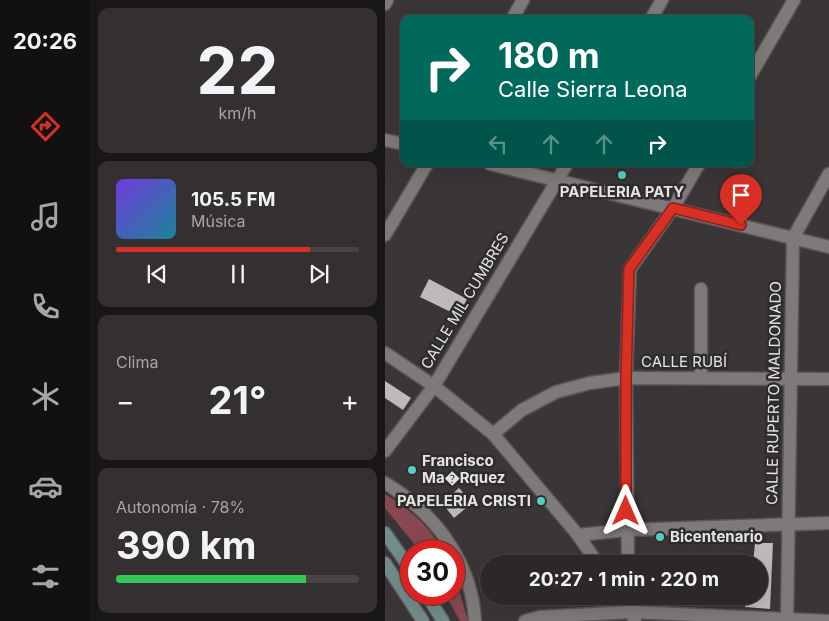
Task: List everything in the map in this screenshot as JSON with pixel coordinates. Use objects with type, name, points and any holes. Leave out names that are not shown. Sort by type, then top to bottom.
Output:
[{"type":"street","points":[[385,4],[387,0]]},
{"type":"street","points":[[514,15],[523,0]]},
{"type":"street","points":[[653,15],[662,0]]},
{"type":"street","points":[[754,69],[794,0]]},
{"type":"street","points":[[385,140],[400,143]]},
{"type":"street","points":[[385,235],[425,167]]},
{"type":"street","points":[[503,167],[829,246]]},
{"type":"street","name":"CALLE MIL CUMBRES","points":[[385,451],[434,386],[565,167]]},
{"type":"street","points":[[627,555],[626,378],[629,269],[673,208],[697,167]]},
{"type":"street","name":"CALLE RUPERTO MALDONADO","points":[[787,620],[793,238],[829,174]]},
{"type":"street","points":[[701,289],[701,378]]},
{"type":"street","points":[[385,352],[434,386],[493,434],[579,535],[592,555]]},
{"type":"street","name":"CALLE RUBÍ","points":[[493,434],[522,410],[556,392],[590,383],[626,378],[829,379]]},
{"type":"street","points":[[385,484],[407,497],[426,512],[442,531],[465,574],[473,598],[475,621]]},
{"type":"street","points":[[579,535],[626,530],[829,523]]},
{"type":"street","points":[[385,533],[400,554]]},
{"type":"street","points":[[385,563],[423,621]]},
{"type":"street","points":[[433,605],[443,621]]},
{"type":"street","points":[[626,605],[633,616]]},
{"type":"street","points":[[525,621],[633,616],[829,621]]},
{"type":"shaded area","points":[[385,494],[418,519],[436,540],[411,540],[385,508]]},
{"type":"shaded area","points":[[451,605],[463,605],[468,621],[460,621]]},
{"type":"building","points":[[429,279],[467,299],[459,316],[420,297]]},
{"type":"building","points":[[385,381],[411,398],[403,410],[385,398]]},
{"type":"building","points":[[459,488],[472,503],[454,518],[442,503]]},
{"type":"building","points":[[755,543],[773,543],[770,609],[745,607],[745,605],[768,605],[768,555],[754,555]]},
{"type":"place","name":"PAPELERIA PATY","points":[[622,175]]},
{"type":"place","name":"Francisco Ma�Rquez","points":[[412,470]]},
{"type":"place","name":"PAPELERIA CRISTI","points":[[541,501]]},
{"type":"place","name":"Bicentenario","points":[[660,537]]},
{"type":"route","points":[[626,511],[626,378],[629,269],[673,208],[741,225]]}]
